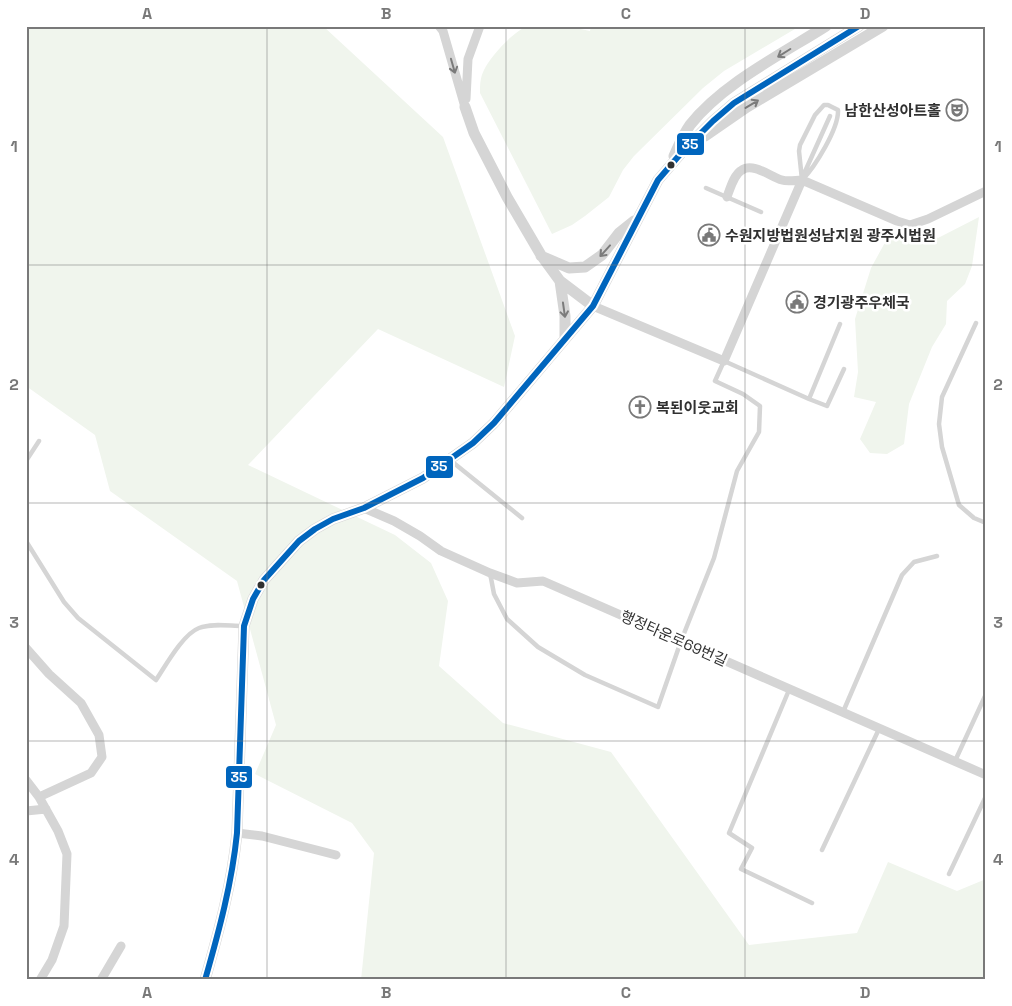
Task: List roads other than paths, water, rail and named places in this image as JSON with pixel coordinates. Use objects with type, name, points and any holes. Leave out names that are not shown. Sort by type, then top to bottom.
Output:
[{"type":"street","points":[[439,26],[443,31],[474,134],[507,197],[541,255],[560,281],[594,306],[724,361],[802,180]]},
{"type":"street","points":[[465,107],[468,59],[480,26]]},
{"type":"street","points":[[671,164],[682,138],[699,114],[744,77],[826,26]]},
{"type":"street","points":[[205,980],[234,864],[237,833],[244,626],[253,599],[264,580],[299,541],[315,528],[332,519],[364,508],[423,478],[473,443],[494,424],[594,306],[658,180],[671,164],[713,121],[734,103],[859,26]]},
{"type":"street","points":[[671,164],[705,136],[747,107],[882,26]]},
{"type":"street","points":[[727,197],[738,174],[748,167],[784,181],[802,180],[910,225],[928,219],[986,191]]},
{"type":"street","points":[[541,255],[570,268],[585,267],[602,255],[619,233],[639,216]]},
{"type":"street","points":[[560,281],[566,316],[565,339]]},
{"type":"street","name":"행정타운로69번길","points":[[364,508],[420,536],[441,551],[490,573],[517,584],[543,581],[986,775]]},
{"type":"street","points":[[26,648],[81,703],[99,735],[102,757],[91,773],[39,798]]},
{"type":"street","points":[[26,780],[46,809],[58,831],[67,854],[64,926],[52,960],[40,980]]},
{"type":"street","points":[[26,811],[46,809]]},
{"type":"street","points":[[237,833],[262,836],[336,855]]},
{"type":"street","points":[[101,980],[121,946]]},
{"type":"lane","points":[[828,105],[834,107],[838,110],[838,119],[816,163],[802,180],[799,150],[802,140],[819,108],[828,105]]},
{"type":"lane","points":[[802,180],[830,116]]},
{"type":"lane","points":[[706,188],[761,212]]},
{"type":"lane","points":[[809,399],[840,324]]},
{"type":"lane","points":[[976,324],[942,397],[939,424],[942,447],[959,505],[974,518],[986,523]]},
{"type":"lane","points":[[490,573],[494,594],[507,619],[538,648],[586,674],[658,707],[681,641],[714,558],[738,471],[759,432],[760,406],[744,394],[715,381],[724,361],[827,406],[844,369]]},
{"type":"lane","points":[[26,461],[39,441]]},
{"type":"lane","points":[[449,459],[522,518]]},
{"type":"lane","points":[[26,541],[64,602],[78,618],[156,680],[187,636],[197,628],[208,626],[244,626]]},
{"type":"lane","points":[[843,712],[902,575],[914,562],[936,556]]},
{"type":"lane","points":[[790,688],[729,833],[752,848],[741,870],[812,902]]},
{"type":"lane","points":[[955,761],[986,694]]},
{"type":"lane","points":[[822,850],[880,728]]},
{"type":"lane","points":[[26,788],[39,798]]},
{"type":"lane","points":[[949,874],[986,796]]},
{"type":"place","name":"남한산성아트홀","points":[[957,110]]},
{"type":"place","name":"수원지방법원성남지원 광주시법원","points":[[709,235]]},
{"type":"place","name":"경기광주우체국","points":[[797,302]]},
{"type":"place","name":"복된이웃교회","points":[[640,407]]}]
